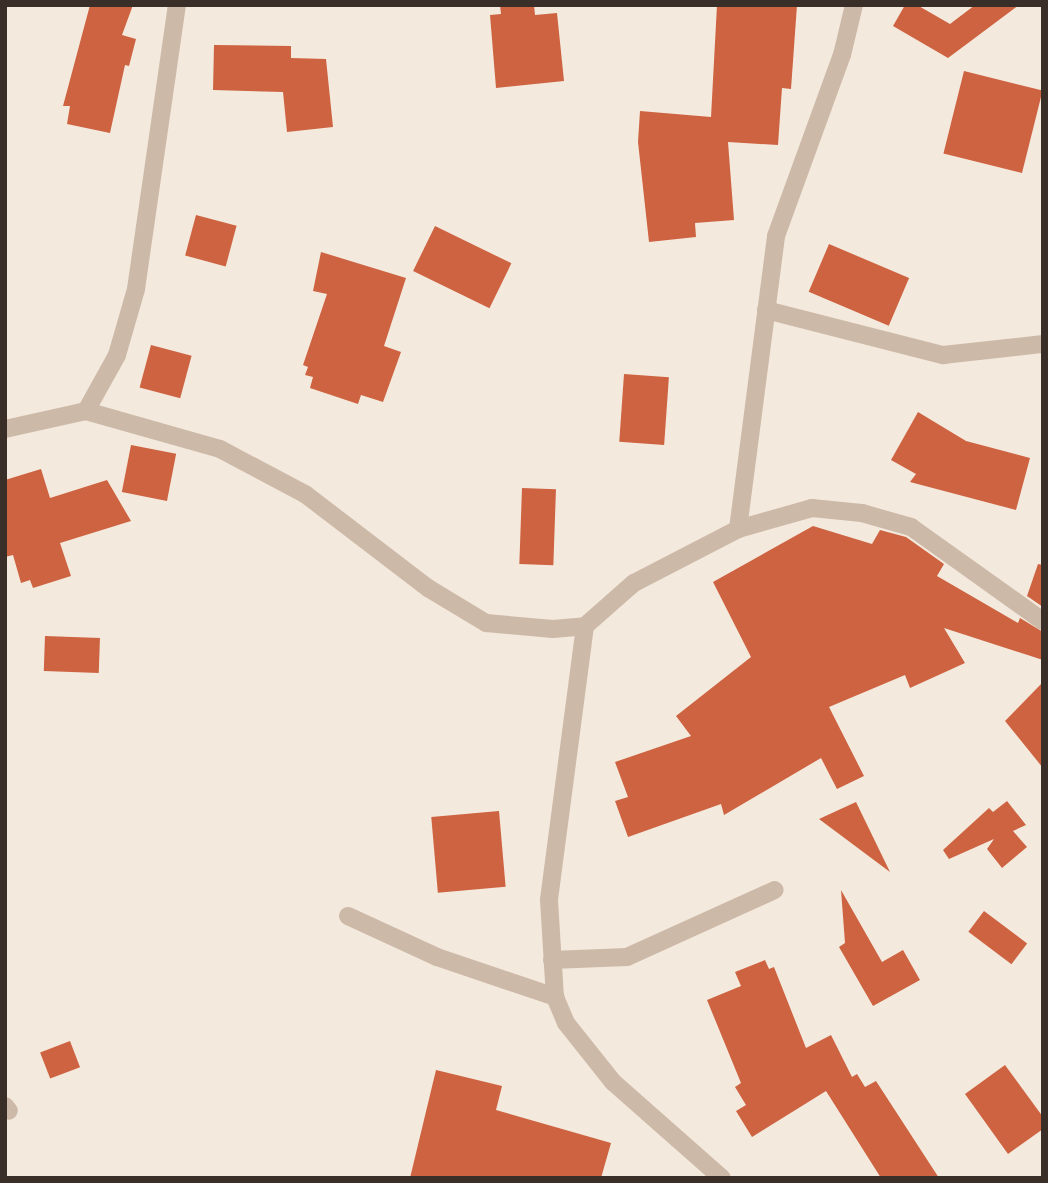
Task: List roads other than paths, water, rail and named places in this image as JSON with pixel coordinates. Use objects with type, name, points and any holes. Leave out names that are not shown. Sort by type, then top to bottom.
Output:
[{"type":"street","points":[[86,411],[117,355],[136,289],[177,5]]},
{"type":"street","points":[[738,529],[776,236],[842,55],[854,5]]},
{"type":"street","points":[[766,310],[943,355],[1043,344]]},
{"type":"street","points":[[5,429],[86,411],[232,456],[305,494],[428,588],[486,623],[553,629],[585,625],[634,583],[738,529],[812,508],[862,513],[899,524],[955,555],[1043,621]]},
{"type":"street","points":[[585,625],[549,900],[555,997],[566,1023],[613,1082],[722,1178]]},
{"type":"street","points":[[552,960],[627,957],[775,890]]},
{"type":"street","points":[[348,916],[437,957],[555,997]]}]
